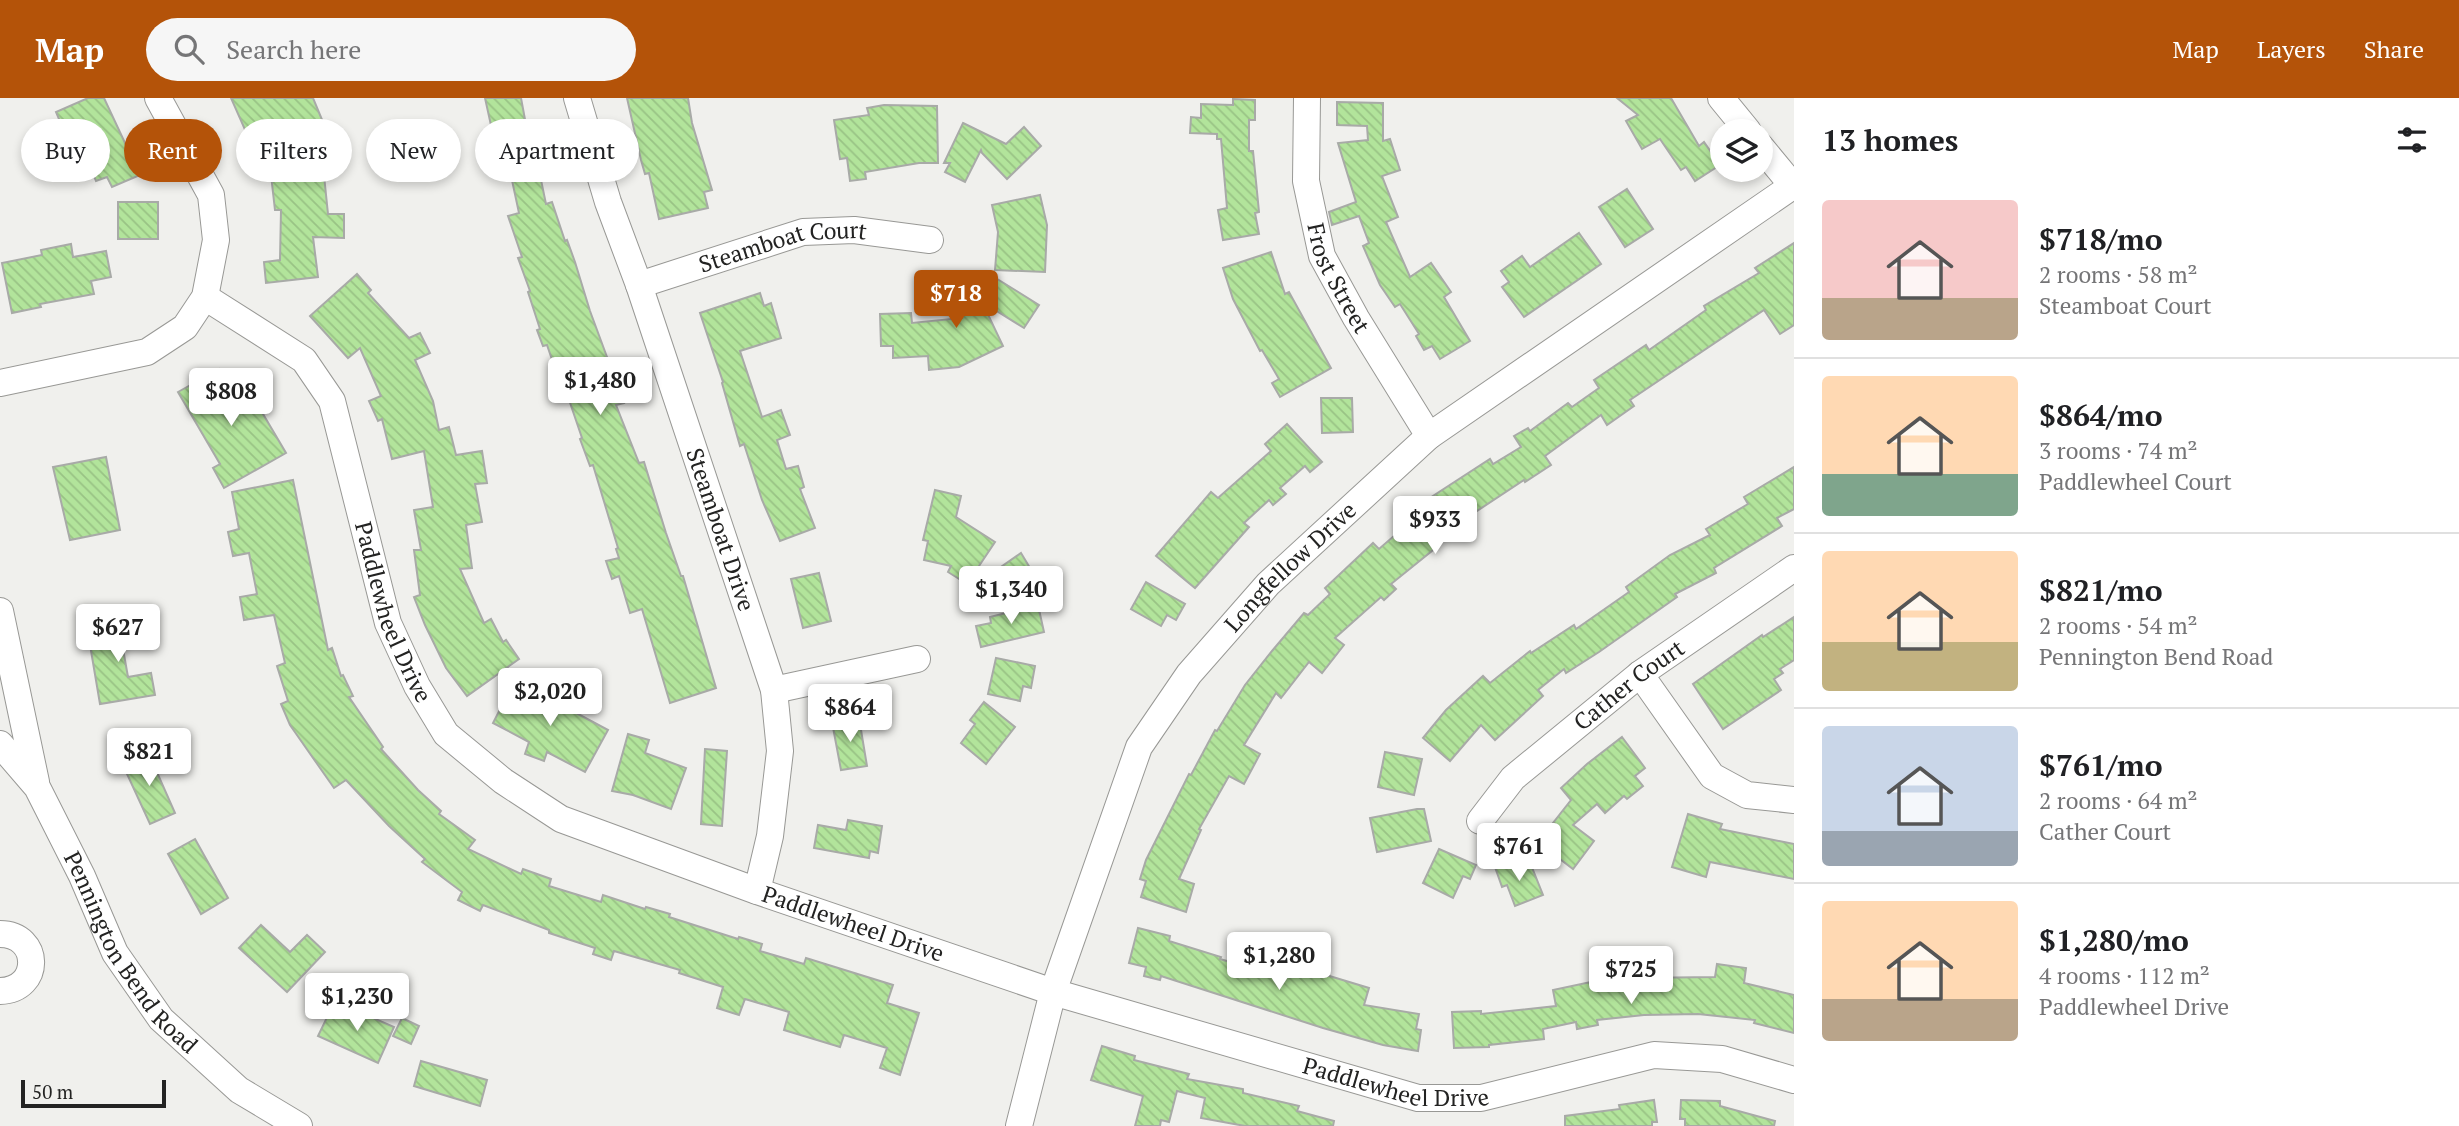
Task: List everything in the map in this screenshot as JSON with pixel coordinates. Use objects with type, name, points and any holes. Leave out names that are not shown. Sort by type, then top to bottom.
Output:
[{"type":"street","points":[[0,383],[147,352],[185,327],[205,297],[216,240],[211,195],[158,98]]},
{"type":"street","name":"Steamboat Drive","points":[[577,98],[608,202],[639,285],[774,690],[779,751],[770,836],[757,891]]},
{"type":"street","name":"Frost Street","points":[[1307,98],[1306,181],[1322,256],[1356,318],[1429,436]]},
{"type":"street","points":[[1721,98],[1738,119]]},
{"type":"street","points":[[1773,162],[1793,186]]},
{"type":"street","name":"Longfellow Drive","points":[[1019,1126],[1053,992],[1139,747],[1189,674],[1268,584],[1429,436],[1793,186]]},
{"type":"street","name":"Steamboat Court","points":[[639,285],[803,232],[855,230],[930,240]]},
{"type":"street","name":"Paddlewheel Drive","points":[[205,297],[304,360],[332,401],[388,623],[417,686],[446,734],[503,781],[561,819],[757,891],[1053,992],[1418,1097],[1482,1097],[1654,1055],[1723,1059],[1794,1080]]},
{"type":"street","name":"Cather Court","points":[[1480,821],[1513,778],[1640,674],[1794,568]]},
{"type":"street","points":[[0,611],[37,787]]},
{"type":"street","points":[[774,690],[916,659]]},
{"type":"street","points":[[1640,674],[1712,776],[1746,795],[1794,800]]},
{"type":"street","name":"Pennington Bend Road","points":[[0,744],[37,787],[82,876],[114,953],[161,1019],[239,1090],[299,1126]]},
{"type":"street","points":[[0,934],[16,936],[23,942],[31,960],[27,978],[12,990],[0,992]]},
{"type":"building","points":[[88,98],[104,98],[124,141],[124,182],[112,187],[110,182],[110,119],[59,119],[56,112]]},
{"type":"building","points":[[231,98],[313,98],[322,119],[240,119]]},
{"type":"building","points":[[485,98],[521,98],[525,119],[490,119]]},
{"type":"building","points":[[627,98],[688,98],[692,123],[712,190],[704,192],[708,208],[659,219],[649,173],[645,174],[639,151],[639,119],[632,119]]},
{"type":"building","points":[[1617,98],[1671,98],[1699,146],[1704,142],[1710,151],[1710,171],[1695,181],[1686,167],[1681,170],[1660,139],[1642,149],[1626,121],[1638,115]]},
{"type":"building","points":[[1233,99],[1255,100],[1255,120],[1249,120],[1249,151],[1253,151],[1259,212],[1255,213],[1259,234],[1223,240],[1218,210],[1227,208],[1221,139],[1217,139],[1217,134],[1190,133],[1191,117],[1201,118],[1201,104],[1233,105]]},
{"type":"building","points":[[1337,102],[1383,103],[1383,141],[1390,139],[1400,170],[1382,176],[1398,217],[1386,222],[1410,277],[1431,263],[1451,292],[1444,297],[1470,341],[1440,359],[1432,346],[1424,350],[1416,336],[1419,334],[1400,304],[1395,307],[1380,285],[1363,246],[1369,243],[1359,216],[1332,225],[1329,212],[1356,202],[1338,143],[1368,140],[1367,126],[1337,125]]},
{"type":"building","points":[[884,105],[937,106],[938,163],[919,163],[865,172],[866,179],[850,181],[847,158],[840,159],[834,120],[869,115],[867,108]]},
{"type":"building","points":[[963,123],[1006,144],[1024,127],[1041,146],[1007,179],[981,150],[965,182],[945,172],[950,163],[944,163]]},
{"type":"building","points":[[272,182],[325,182],[328,214],[344,214],[344,238],[313,237],[318,277],[266,283],[264,262],[280,260],[281,210],[275,210]]},
{"type":"building","points":[[512,182],[541,182],[546,204],[552,202],[565,241],[567,240],[624,403],[616,405],[639,463],[644,462],[666,533],[683,576],[716,688],[670,703],[642,609],[630,613],[619,576],[612,579],[606,561],[619,558],[618,548],[593,465],[590,466],[580,439],[582,438],[565,388],[562,389],[547,345],[543,346],[537,330],[540,329],[528,292],[530,291],[518,258],[522,257],[508,216],[519,213]]},
{"type":"building","points":[[1627,189],[1653,229],[1625,247],[1599,207]]},
{"type":"building","points":[[1040,195],[1047,225],[1045,272],[995,270],[998,232],[992,205]]},
{"type":"building","points":[[118,202],[158,202],[158,239],[118,239]]},
{"type":"building","points":[[1579,233],[1601,264],[1524,317],[1502,287],[1509,282],[1501,271],[1522,256],[1530,267]]},
{"type":"building","points":[[1794,243],[1794,325],[1780,334],[1764,310],[1630,400],[1634,406],[1607,425],[1601,415],[1545,456],[1551,465],[1433,540],[1438,546],[1391,584],[1396,589],[1384,600],[1381,597],[1335,638],[1344,645],[1322,673],[1309,662],[1281,698],[1276,693],[1244,745],[1260,754],[1244,784],[1229,776],[1199,829],[1201,830],[1179,879],[1194,884],[1186,912],[1141,897],[1146,881],[1140,879],[1146,860],[1189,774],[1191,775],[1215,730],[1217,731],[1245,685],[1304,613],[1308,615],[1330,594],[1325,588],[1373,543],[1379,549],[1402,529],[1397,523],[1419,505],[1490,459],[1493,464],[1521,447],[1514,436],[1528,428],[1530,431],[1568,403],[1572,407],[1599,388],[1594,380],[1646,345],[1649,350],[1706,310],[1704,306],[1759,273],[1755,268]]},
{"type":"building","points":[[71,244],[73,257],[106,251],[111,277],[91,281],[94,294],[40,304],[41,307],[12,313],[2,263],[42,255],[41,250]]},
{"type":"building","points":[[1271,252],[1285,294],[1289,292],[1331,368],[1280,397],[1272,383],[1279,379],[1262,350],[1260,351],[1233,299],[1223,268]]},
{"type":"building","points":[[357,274],[371,290],[368,293],[409,338],[420,333],[430,353],[415,360],[433,401],[439,430],[449,427],[456,455],[482,451],[487,483],[475,484],[482,522],[466,525],[472,568],[460,569],[484,623],[491,619],[503,642],[506,640],[519,659],[467,696],[446,668],[414,597],[420,595],[414,550],[421,550],[414,510],[433,507],[424,451],[392,459],[382,419],[378,421],[369,401],[381,396],[360,348],[348,358],[310,316]]},
{"type":"building","points":[[994,277],[1039,305],[1024,328],[979,300]]},
{"type":"building","points":[[760,293],[764,306],[771,303],[781,338],[740,351],[762,417],[781,410],[790,435],[777,440],[786,469],[798,466],[804,487],[800,489],[815,528],[780,541],[762,500],[744,444],[740,446],[723,382],[700,313]]},
{"type":"building","points":[[982,302],[1003,346],[959,367],[929,370],[928,356],[893,358],[893,346],[881,346],[880,314],[911,313],[912,323],[962,318],[959,312]]},
{"type":"building","points":[[219,369],[239,405],[253,397],[286,453],[224,488],[213,468],[220,464],[178,392]]},
{"type":"building","points":[[1321,398],[1352,398],[1353,432],[1322,433]]},
{"type":"building","points":[[1287,424],[1322,462],[1310,472],[1305,466],[1280,488],[1286,494],[1273,505],[1269,500],[1244,523],[1249,527],[1195,588],[1156,556],[1211,492],[1218,498],[1271,451],[1265,444]]},
{"type":"building","points":[[106,457],[120,530],[70,540],[53,467]]},
{"type":"building","points":[[1794,467],[1794,509],[1777,518],[1782,526],[1714,568],[1716,573],[1675,594],[1677,597],[1599,652],[1566,673],[1564,669],[1538,690],[1543,696],[1495,740],[1481,725],[1450,761],[1423,738],[1446,710],[1483,676],[1490,683],[1530,651],[1531,653],[1574,625],[1576,629],[1629,592],[1626,587],[1670,555],[1710,535],[1706,529],[1748,504],[1744,497]]},
{"type":"building","points":[[293,480],[328,650],[332,648],[341,676],[343,675],[353,696],[349,697],[383,747],[381,749],[441,811],[439,814],[475,840],[468,849],[521,874],[523,869],[551,879],[549,886],[601,902],[603,895],[645,909],[646,907],[670,914],[669,917],[762,944],[760,951],[804,964],[806,958],[893,985],[887,1003],[919,1013],[900,1075],[880,1068],[887,1048],[844,1035],[840,1047],[784,1030],[789,1012],[745,999],[739,1015],[717,1008],[723,987],[679,973],[680,970],[614,951],[611,960],[593,954],[595,948],[549,933],[549,930],[483,905],[480,911],[458,900],[462,892],[422,862],[425,859],[389,826],[346,780],[334,788],[290,725],[281,704],[288,701],[277,666],[285,663],[274,615],[244,620],[240,597],[257,594],[249,553],[233,556],[228,532],[239,529],[232,492]]},
{"type":"building","points":[[935,490],[961,496],[956,517],[995,542],[967,584],[948,572],[951,566],[924,560],[928,541],[923,540]]},
{"type":"building","points":[[1021,553],[1033,573],[989,603],[978,583]]},
{"type":"building","points":[[819,573],[831,621],[803,628],[791,579]]},
{"type":"building","points":[[1146,582],[1185,604],[1176,620],[1167,615],[1161,626],[1131,609]]},
{"type":"building","points":[[1038,605],[1044,632],[981,647],[976,626],[991,623],[990,617]]},
{"type":"building","points":[[1794,617],[1794,660],[1780,669],[1783,673],[1774,679],[1781,690],[1723,729],[1693,684],[1762,635],[1763,637]]},
{"type":"building","points":[[141,623],[146,644],[123,649],[128,677],[151,673],[155,695],[100,704],[88,633]]},
{"type":"building","points":[[996,658],[1035,666],[1031,688],[1023,686],[1020,701],[988,694]]},
{"type":"building","points":[[514,682],[535,692],[533,696],[565,707],[608,730],[585,772],[547,752],[544,761],[525,754],[529,742],[493,723]]},
{"type":"building","points":[[984,702],[1015,727],[986,764],[961,743],[975,724],[970,720]]},
{"type":"building","points":[[859,718],[867,766],[841,770],[832,722]]},
{"type":"building","points":[[628,734],[649,740],[645,753],[686,768],[671,809],[633,795],[612,791]]},
{"type":"building","points":[[1622,737],[1645,768],[1635,776],[1643,786],[1627,799],[1624,796],[1605,813],[1597,804],[1573,825],[1594,841],[1573,869],[1538,842],[1571,800],[1561,788]]},
{"type":"building","points":[[705,749],[727,751],[722,826],[701,824]]},
{"type":"building","points":[[148,752],[175,813],[150,824],[122,763]]},
{"type":"building","points":[[1385,752],[1422,759],[1414,795],[1378,787]]},
{"type":"building","points":[[1424,809],[1431,841],[1377,852],[1370,818]]},
{"type":"building","points":[[1688,814],[1722,824],[1720,829],[1794,844],[1794,879],[1710,862],[1706,877],[1672,867]]},
{"type":"building","points":[[848,820],[882,826],[878,853],[870,851],[869,858],[814,848],[818,825],[846,830]]},
{"type":"building","points":[[195,839],[228,898],[201,914],[168,854]]},
{"type":"building","points":[[1439,849],[1476,865],[1470,879],[1463,876],[1453,898],[1423,883]]},
{"type":"building","points":[[1512,861],[1516,871],[1531,865],[1543,895],[1515,906],[1507,885],[1502,887],[1495,867]]},
{"type":"building","points":[[261,925],[290,952],[307,935],[325,952],[287,992],[239,948]]},
{"type":"building","points":[[1138,928],[1170,936],[1169,941],[1221,957],[1220,959],[1286,978],[1290,964],[1369,988],[1364,1005],[1419,1014],[1416,1029],[1421,1030],[1418,1051],[1383,1045],[1323,1028],[1161,976],[1160,980],[1144,976],[1146,967],[1129,963]]},
{"type":"building","points":[[1717,964],[1746,968],[1744,983],[1794,995],[1794,1033],[1754,1023],[1755,1020],[1698,1014],[1644,1015],[1597,1020],[1598,1025],[1577,1029],[1576,1022],[1543,1029],[1544,1039],[1489,1047],[1454,1048],[1452,1012],[1481,1011],[1481,1014],[1556,1006],[1553,990],[1605,979],[1604,969],[1633,966],[1634,978],[1715,977]]},
{"type":"building","points":[[333,1005],[355,1015],[357,1011],[394,1027],[378,1063],[318,1036]]},
{"type":"building","points":[[402,1018],[419,1026],[411,1044],[393,1036]]},
{"type":"building","points":[[1102,1046],[1135,1056],[1134,1060],[1189,1074],[1187,1079],[1243,1089],[1243,1093],[1299,1106],[1297,1111],[1334,1121],[1333,1126],[1245,1126],[1201,1118],[1205,1098],[1177,1091],[1169,1122],[1161,1120],[1160,1126],[1135,1126],[1143,1096],[1091,1080]]},
{"type":"building","points":[[421,1061],[487,1080],[480,1106],[414,1086]]},
{"type":"building","points":[[1654,1100],[1657,1122],[1652,1122],[1652,1126],[1565,1126],[1565,1116],[1620,1109],[1619,1105]]},
{"type":"building","points":[[1681,1100],[1720,1101],[1720,1106],[1775,1121],[1774,1126],[1685,1126],[1685,1119],[1680,1119]]}]
